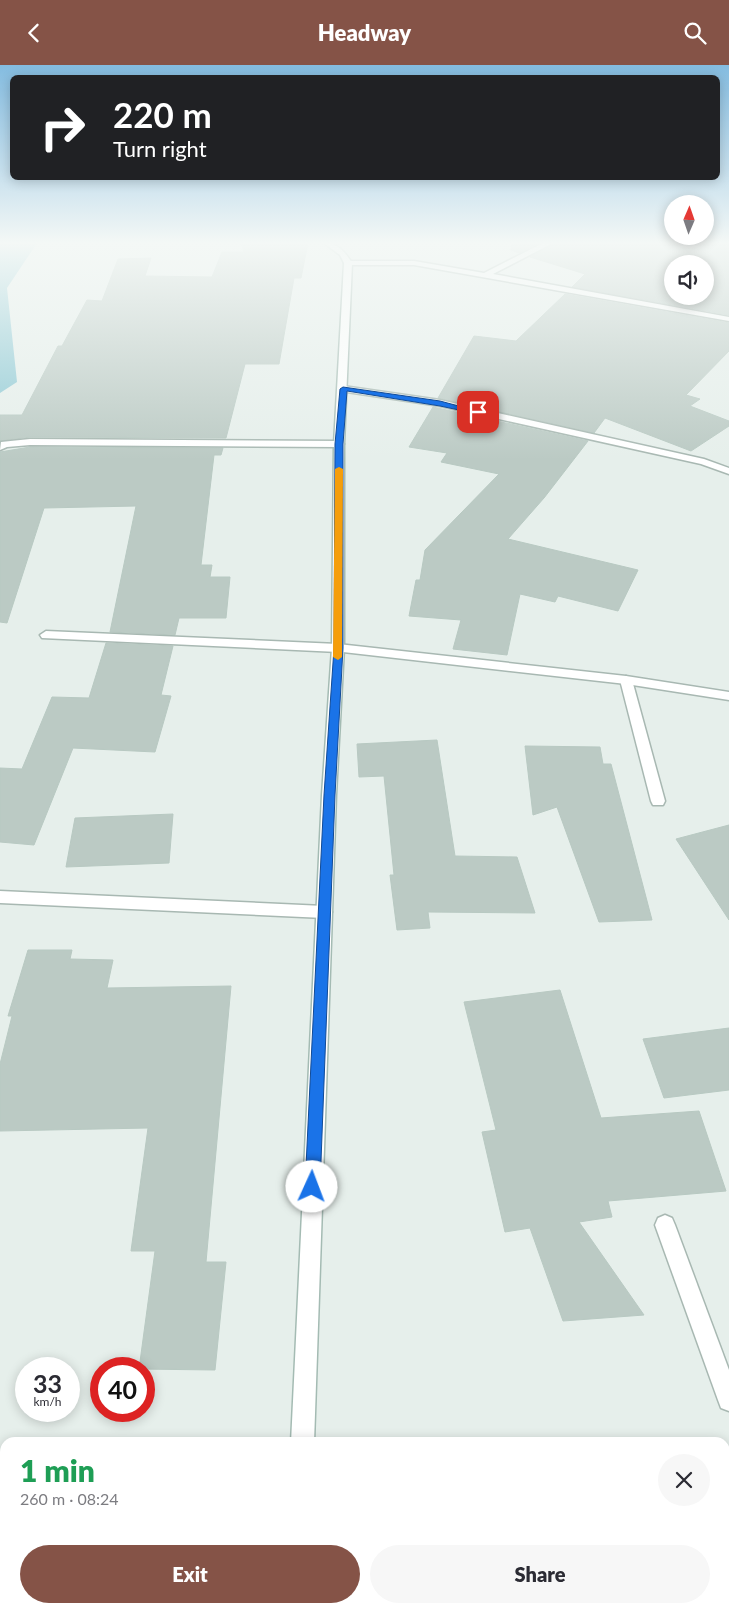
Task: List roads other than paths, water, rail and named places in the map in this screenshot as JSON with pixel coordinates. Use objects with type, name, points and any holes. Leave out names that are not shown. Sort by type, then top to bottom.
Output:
[{"type":"street","points":[[302,1437],[324,912],[338,648],[339,444],[346,315]]},
{"type":"street","points":[[708,315],[729,319]]},
{"type":"street","points":[[343,389],[440,403],[704,462],[729,471]]},
{"type":"street","points":[[0,447],[4,444],[30,442],[339,444]]},
{"type":"street","points":[[46,635],[338,648],[626,680],[729,697]]},
{"type":"street","points":[[626,680],[658,801]]},
{"type":"street","points":[[0,897],[324,912]]},
{"type":"street","points":[[666,1225],[729,1400]]},
{"type":"water","points":[[0,315],[10,315],[17,382],[0,393]]}]
